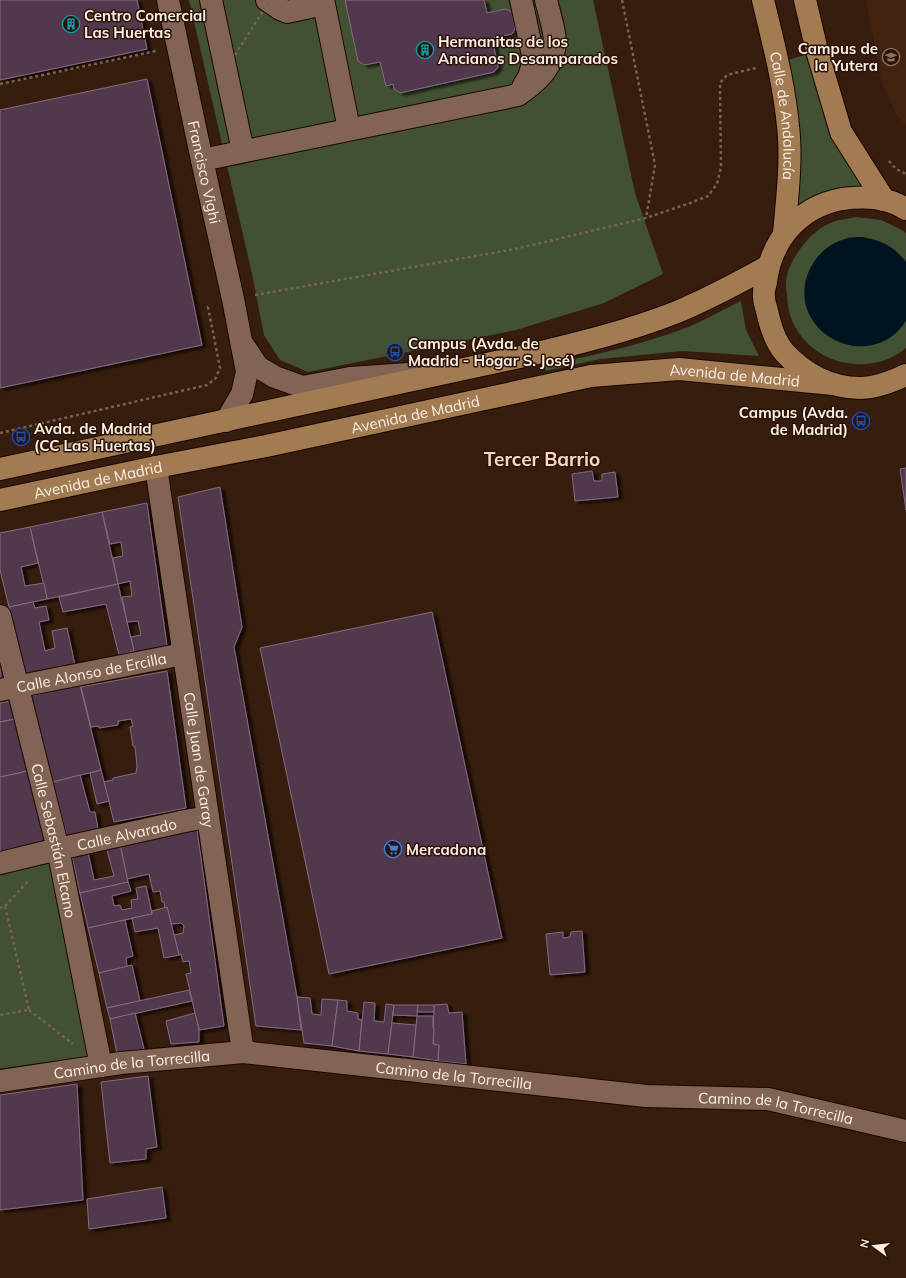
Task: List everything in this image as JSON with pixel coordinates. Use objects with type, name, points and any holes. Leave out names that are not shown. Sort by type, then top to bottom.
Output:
[{"type":"main road","name":"Calle de Andalucía","points":[[763,0],[778,63],[788,127],[789,172],[784,233]]},
{"type":"main road","points":[[805,0],[817,52],[841,132],[900,205]]},
{"type":"main road","points":[[900,205],[856,197],[829,202],[804,214],[784,233],[774,249],[767,267],[764,296],[771,328],[784,352],[806,372],[833,384],[860,388],[900,382]]},
{"type":"main road","name":"Avenida de Madrid","points":[[0,469],[530,355],[601,337],[676,312],[729,288],[767,267]]},
{"type":"main road","name":"Avenida de Madrid","points":[[0,500],[156,467],[266,446],[591,376],[679,369],[833,384]]},
{"type":"street","name":"Francisco Vighi","points":[[168,0],[243,344],[247,372],[242,394],[226,421]]},
{"type":"street","points":[[211,0],[243,151]]},
{"type":"street","points":[[269,0],[280,9],[287,12],[324,4],[349,129]]},
{"type":"street","points":[[518,95],[529,77],[534,60],[522,0]]},
{"type":"street","points":[[202,160],[518,95],[535,83],[544,73],[552,58],[555,40],[546,0]]},
{"type":"street","name":"Francisco Vighi","points":[[243,344],[258,367],[275,377],[303,387],[350,378],[448,372]]},
{"type":"street","name":"Calle Juan de Garay","points":[[156,467],[243,1052]]},
{"type":"street","name":"Calle Sebastián Elcano","points":[[0,616],[9,688],[58,849],[101,1066]]},
{"type":"street","name":"Calle Alonso de Ercilla","points":[[9,688],[183,654]]},
{"type":"street","name":"Calle Alvarado","points":[[0,863],[208,817]]},
{"type":"street","name":"Camino de la Torrecilla","points":[[0,1080],[101,1066],[243,1052],[646,1096],[768,1099],[906,1131]]},
{"type":"path","points":[[235,54],[269,0]]},
{"type":"path","points":[[622,0],[655,165],[646,218]]},
{"type":"path","points":[[0,84],[178,46]]},
{"type":"path","points":[[0,433],[207,386],[215,379],[220,368],[208,307],[233,299],[515,248],[646,218],[708,196],[717,184],[721,167],[720,83],[727,75],[778,63]]},
{"type":"path","points":[[0,908],[5,906],[29,1010],[101,1066]]},
{"type":"path","points":[[0,1015],[29,1010]]},
{"type":"shaded area","name":"Campus de la Yutera","points":[[866,0],[906,0],[906,125],[896,114],[882,84]]},
{"type":"green space","points":[[189,0],[345,0],[358,61],[364,65],[380,62],[386,86],[393,84],[394,89],[400,93],[494,72],[498,67],[492,38],[512,34],[515,29],[512,12],[506,9],[487,13],[484,0],[593,0],[635,193],[663,274],[604,303],[516,330],[308,372],[280,360],[264,335],[252,274]]},
{"type":"green space","points":[[817,51],[842,134],[884,200],[856,197],[784,233],[779,63]]},
{"type":"green space","points":[[856,217],[881,220],[904,231],[906,234],[906,348],[897,355],[887,359],[865,364],[850,364],[835,360],[810,346],[793,323],[786,288],[787,274],[791,264],[810,237],[821,228],[829,224],[839,220]]},
{"type":"green space","points":[[741,301],[746,330],[759,356],[683,351],[600,359],[546,371],[544,365],[614,350],[648,341],[683,329]]},
{"type":"green space","points":[[58,849],[101,1066],[0,1081],[0,862]]},
{"type":"water","points":[[863,237],[888,245],[906,262],[906,320],[899,330],[888,339],[875,345],[847,345],[834,340],[823,332],[814,322],[807,309],[805,287],[811,266],[825,249],[847,238]]},
{"type":"building","name":"Centro Comercial Las Huertas","points":[[0,0],[137,0],[147,49],[0,80]]},
{"type":"building","name":"Hermanitas de los Ancianos Desamparados","points":[[345,0],[484,0],[487,13],[506,9],[512,12],[515,29],[512,34],[492,38],[498,67],[494,72],[400,93],[394,89],[393,84],[386,86],[380,62],[364,65],[358,61]]},
{"type":"building","points":[[147,79],[202,345],[0,388],[0,110]]},
{"type":"building","points":[[906,468],[906,510],[900,469]]},
{"type":"building","points":[[592,471],[594,481],[602,481],[602,474],[615,472],[618,497],[575,501],[572,474]]},
{"type":"building","points":[[220,487],[242,627],[234,647],[297,997],[301,1030],[256,1026],[178,497]]},
{"type":"building","points":[[147,503],[167,646],[134,653],[131,637],[141,635],[138,621],[127,622],[122,597],[132,596],[130,581],[118,584],[113,558],[123,556],[121,542],[110,544],[102,512]]},
{"type":"building","points":[[102,512],[118,584],[47,599],[30,527]]},
{"type":"building","points":[[30,527],[38,563],[21,567],[25,586],[44,583],[47,599],[9,607],[0,570],[0,533]]},
{"type":"building","points":[[118,584],[134,651],[119,655],[106,604],[63,612],[59,597]]},
{"type":"building","points":[[33,602],[35,608],[46,606],[49,620],[39,622],[45,651],[55,648],[52,631],[67,628],[75,665],[26,675],[9,607]]},
{"type":"building","name":"Mercadona","points":[[432,612],[502,938],[329,974],[260,648]]},
{"type":"building","points":[[0,659],[5,680],[0,681]]},
{"type":"building","points":[[167,671],[186,808],[114,822],[104,782],[113,780],[113,778],[136,773],[137,766],[135,747],[133,746],[130,727],[133,726],[131,719],[118,721],[118,725],[99,728],[99,726],[91,727],[81,687]]},
{"type":"building","points":[[80,685],[101,770],[53,782],[31,696]]},
{"type":"building","points":[[10,701],[15,719],[0,722],[0,703]]},
{"type":"building","points":[[15,719],[28,771],[0,777],[0,722]]},
{"type":"building","points":[[101,770],[109,801],[97,804],[90,773]]},
{"type":"building","points":[[28,771],[46,841],[0,851],[0,777]]},
{"type":"building","points":[[80,775],[90,812],[95,812],[98,829],[67,836],[53,782]]},
{"type":"building","points":[[197,829],[224,1026],[199,1030],[186,974],[191,973],[189,961],[183,962],[181,954],[179,955],[174,935],[183,933],[184,926],[181,923],[171,924],[167,907],[165,909],[164,902],[162,902],[160,891],[153,892],[149,874],[127,879],[120,844]]},
{"type":"building","points":[[120,844],[128,882],[80,893],[72,856],[88,852],[94,880],[114,876],[106,847]]},
{"type":"building","points":[[128,882],[131,891],[112,896],[114,906],[120,905],[122,910],[132,908],[131,900],[138,899],[136,888],[146,886],[152,914],[88,928],[80,893]]},
{"type":"building","points":[[167,907],[179,955],[164,958],[158,928],[135,932],[132,918],[152,914],[152,911]]},
{"type":"building","points":[[125,920],[133,956],[126,958],[127,967],[99,973],[88,928]]},
{"type":"building","points":[[582,931],[585,972],[550,975],[546,934],[563,932],[563,938],[570,937],[571,932]]},
{"type":"building","points":[[132,965],[140,1001],[107,1008],[99,973]]},
{"type":"building","points":[[189,990],[192,1001],[110,1019],[107,1008]]},
{"type":"building","points":[[297,997],[310,998],[312,1014],[321,1015],[322,999],[338,1000],[332,1046],[304,1043]]},
{"type":"building","points":[[338,1000],[347,1001],[347,1011],[358,1013],[358,1019],[362,1020],[359,1051],[332,1046]]},
{"type":"building","points":[[364,1002],[375,1003],[374,1021],[384,1022],[386,1004],[394,1005],[388,1054],[359,1051]]},
{"type":"building","points":[[447,1004],[449,1013],[462,1012],[466,1064],[438,1061],[439,1045],[433,1044],[434,1005]]},
{"type":"building","points":[[394,1005],[418,1005],[417,1016],[393,1015]]},
{"type":"building","points":[[418,1005],[434,1005],[434,1012],[417,1012]]},
{"type":"building","points":[[135,1013],[144,1049],[117,1054],[110,1019]]},
{"type":"building","points":[[195,1013],[199,1030],[199,1042],[171,1044],[166,1021]]},
{"type":"building","points":[[417,1016],[433,1016],[433,1044],[439,1045],[438,1061],[413,1057]]},
{"type":"building","points":[[392,1023],[416,1025],[413,1057],[388,1054]]},
{"type":"building","points":[[148,1076],[157,1147],[146,1149],[146,1159],[110,1163],[101,1082]]},
{"type":"building","points":[[77,1084],[83,1200],[0,1210],[0,1095]]},
{"type":"building","points":[[162,1187],[166,1218],[89,1229],[87,1199]]},
{"type":"place","name":"Centro Comercial Las Huertas","points":[[71,24]]},
{"type":"place","name":"Hermanitas de los Ancianos Desamparados","points":[[425,50]]},
{"type":"place","name":"Campus de la Yutera","points":[[891,57]]},
{"type":"place","name":"Campus (Avda. de Madrid - Hogar S. José)","points":[[395,352]]},
{"type":"place","name":"Campus (Avda. de Madrid)","points":[[861,421]]},
{"type":"place","name":"Avda. de Madrid (CC Las Huertas)","points":[[21,437]]},
{"type":"place","name":"Mercadona","points":[[393,849]]},
{"type":"district","name":"Tercer Barrio","points":[[542,459]]}]
